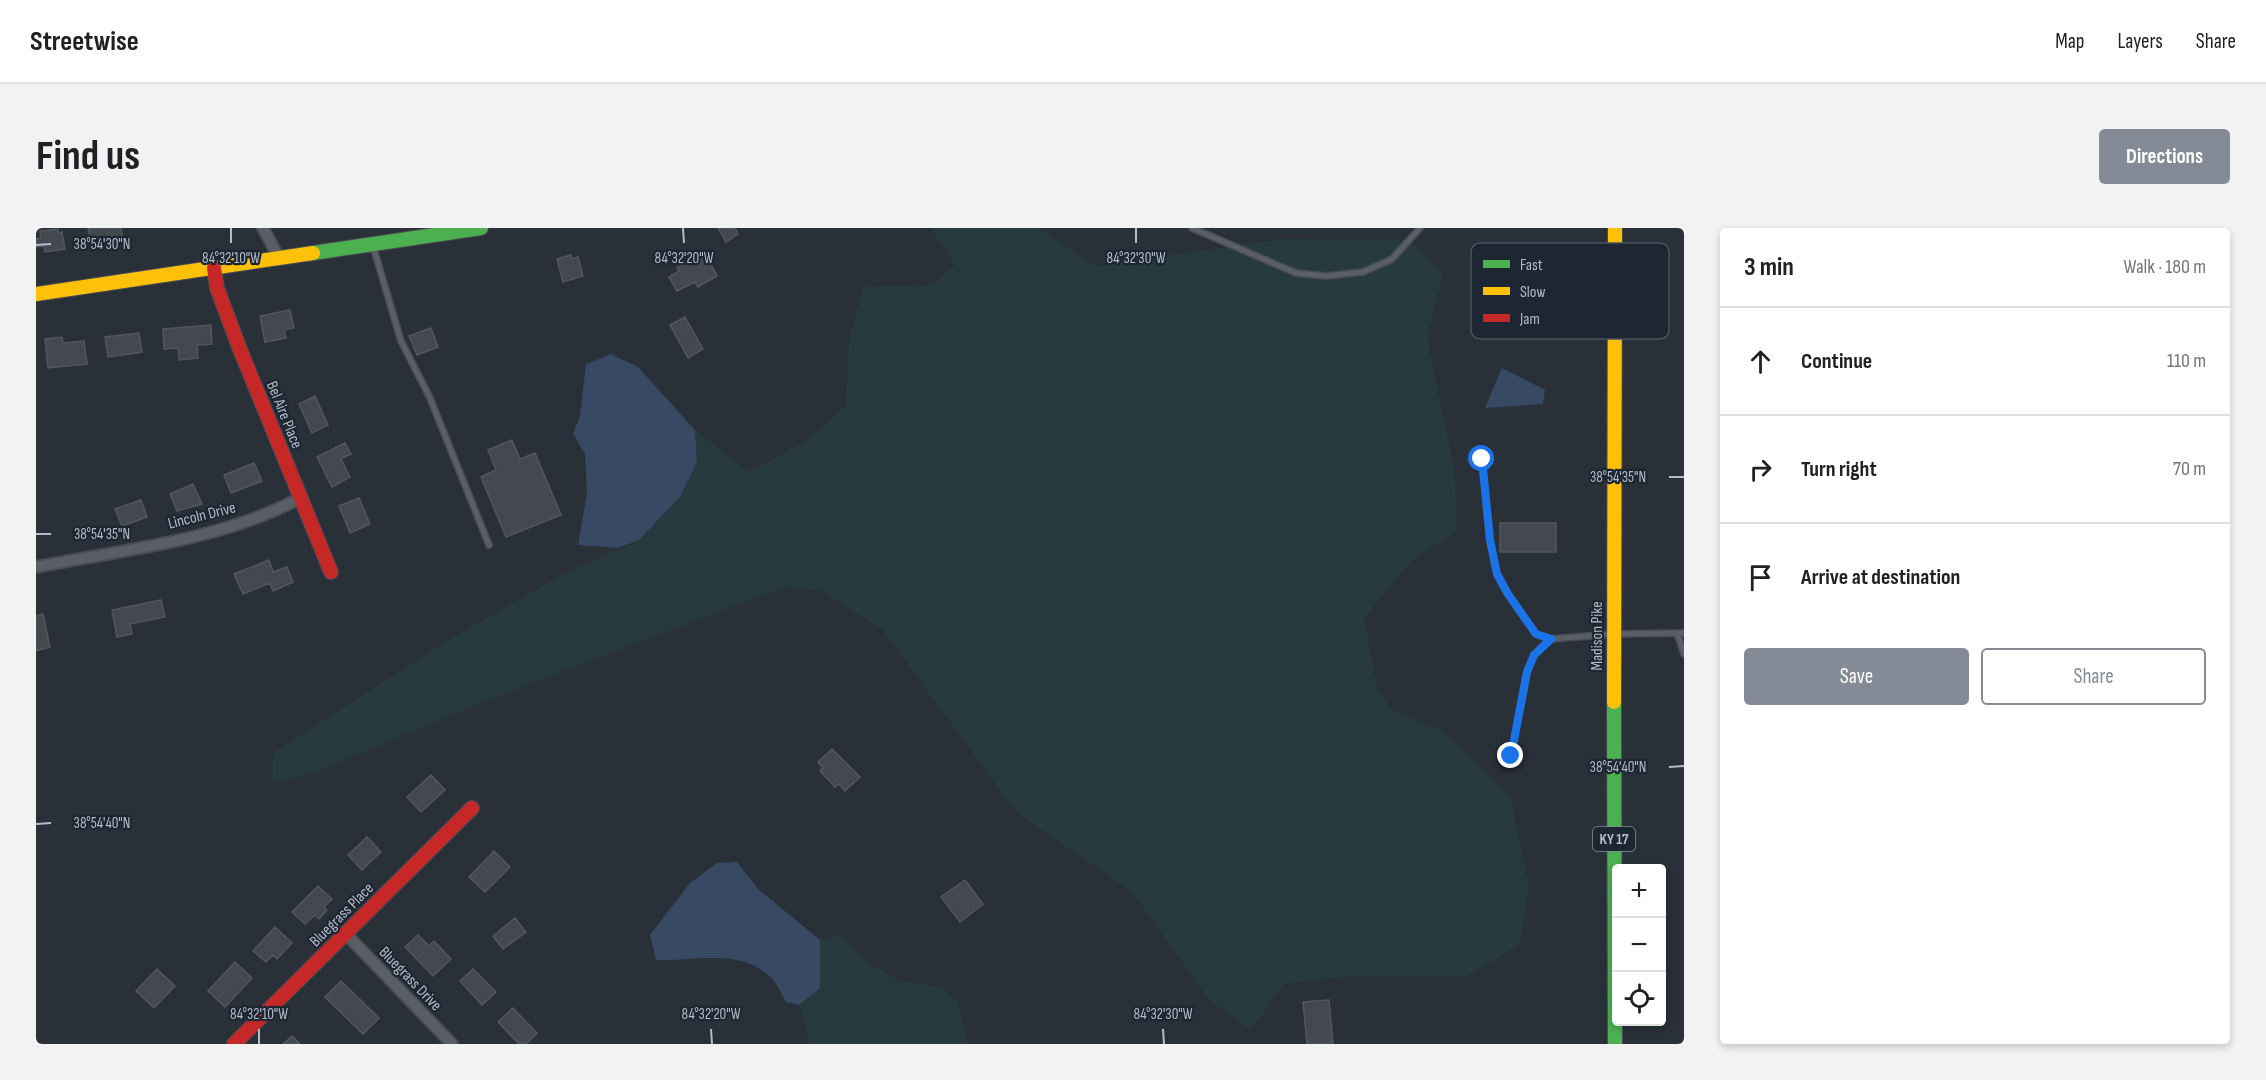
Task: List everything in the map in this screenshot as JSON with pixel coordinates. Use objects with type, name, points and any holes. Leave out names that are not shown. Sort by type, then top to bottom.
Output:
[{"type":"main road","points":[[36,294],[481,228]]},
{"type":"main road","name":"Madison Pike","points":[[1615,228],[1615,243]]},
{"type":"main road","name":"Bel Aire Place","points":[[214,268],[218,288],[239,347],[331,572]]},
{"type":"main road","name":"Madison Pike","points":[[1614,339],[1615,1044]]},
{"type":"main road","name":"Bluegrass Place","points":[[234,1044],[472,808]]},
{"type":"street","points":[[263,228],[279,258]]},
{"type":"street","name":"Lincoln Drive","points":[[36,567],[234,525],[283,507],[300,498]]},
{"type":"street","name":"Bluegrass Drive","points":[[346,934],[452,1044]]},
{"type":"lane","points":[[1192,228],[1296,273],[1326,276],[1363,272],[1392,259],[1420,228]]},
{"type":"lane","points":[[373,244],[401,341],[430,398],[489,545]]},
{"type":"lane","points":[[1482,459],[1490,540],[1497,574],[1536,634],[1551,639],[1613,634],[1684,633]]},
{"type":"lane","points":[[1677,633],[1684,654]]},
{"type":"lane","points":[[1511,756],[1527,672],[1534,655],[1551,639]]},
{"type":"green space","points":[[931,228],[1039,228],[1095,266],[1282,239],[1410,240],[1443,275],[1427,338],[1455,473],[1457,531],[1412,560],[1364,618],[1377,688],[1391,709],[1443,731],[1510,797],[1529,886],[1520,944],[1467,976],[1350,976],[1284,984],[1251,1030],[1209,1000],[1132,892],[1016,812],[882,629],[821,591],[784,587],[488,700],[312,774],[272,784],[273,753],[447,641],[560,576],[639,540],[680,497],[697,462],[695,430],[749,472],[805,442],[846,406],[849,339],[863,287],[934,284],[955,265]]},
{"type":"green space","points":[[839,934],[868,963],[900,981],[941,987],[958,1003],[968,1044],[810,1044],[799,1005],[820,988],[820,940]]},
{"type":"water","points":[[611,354],[638,367],[695,430],[697,462],[680,497],[639,540],[618,548],[578,545],[587,493],[585,454],[573,434],[580,416],[586,364]]},
{"type":"water","points":[[1502,368],[1545,390],[1543,404],[1485,408]]},
{"type":"water","points":[[737,862],[758,889],[820,940],[820,988],[799,1005],[786,1002],[771,978],[756,967],[743,962],[714,958],[656,960],[650,935],[690,883],[717,863]]},
{"type":"building","points":[[88,228],[121,228],[123,241],[91,246]]},
{"type":"building","points":[[718,228],[735,228],[738,234],[726,242]]},
{"type":"building","points":[[58,229],[58,233],[62,232],[65,249],[45,252],[44,246],[36,247],[36,239],[41,238],[40,231]]},
{"type":"building","points":[[705,253],[717,276],[698,287],[695,282],[677,291],[669,277],[679,271],[677,268]]},
{"type":"building","points":[[571,255],[572,259],[578,257],[583,276],[563,282],[557,259]]},
{"type":"building","points":[[290,310],[294,328],[284,330],[286,338],[265,342],[260,316]]},
{"type":"building","points":[[685,317],[703,349],[688,358],[670,325]]},
{"type":"building","points":[[211,325],[212,344],[197,345],[198,358],[179,360],[178,348],[164,349],[163,329]]},
{"type":"building","points":[[431,328],[438,347],[417,355],[409,336]]},
{"type":"building","points":[[139,333],[142,352],[108,357],[105,337]]},
{"type":"building","points":[[62,337],[63,343],[84,341],[87,364],[48,368],[45,339]]},
{"type":"building","points":[[315,396],[328,425],[312,433],[299,404]]},
{"type":"building","points":[[512,440],[520,459],[535,453],[561,515],[506,537],[481,477],[496,470],[488,450]]},
{"type":"building","points":[[345,443],[351,454],[341,459],[350,477],[332,487],[317,457]]},
{"type":"building","points":[[254,463],[262,481],[231,493],[224,475]]},
{"type":"building","points":[[193,484],[202,504],[177,511],[170,494]]},
{"type":"building","points":[[359,498],[370,524],[350,533],[339,506]]},
{"type":"building","points":[[141,500],[147,517],[122,526],[115,509]]},
{"type":"building","points":[[1500,523],[1556,523],[1556,552],[1500,552]]},
{"type":"building","points":[[269,560],[273,572],[287,567],[293,582],[273,591],[270,583],[243,594],[234,574]]},
{"type":"building","points":[[161,600],[165,617],[130,624],[132,634],[117,637],[112,610]]},
{"type":"building","points":[[43,614],[50,647],[36,651],[36,616]]},
{"type":"building","points":[[832,749],[860,777],[845,791],[839,784],[835,787],[820,771],[823,768],[818,762]]},
{"type":"building","points":[[431,775],[445,790],[421,812],[407,797]]},
{"type":"building","points":[[367,837],[381,852],[362,870],[348,855]]},
{"type":"building","points":[[494,851],[510,867],[485,892],[469,877]]},
{"type":"building","points":[[965,880],[983,904],[960,922],[941,897]]},
{"type":"building","points":[[318,886],[332,899],[324,907],[327,910],[319,919],[315,915],[305,924],[292,912]]},
{"type":"building","points":[[515,918],[526,932],[503,949],[493,936]]},
{"type":"building","points":[[275,927],[292,943],[277,959],[273,955],[266,962],[253,951]]},
{"type":"building","points":[[418,935],[429,946],[434,941],[451,959],[433,976],[405,947]]},
{"type":"building","points":[[235,962],[252,978],[225,1007],[208,991]]},
{"type":"building","points":[[157,969],[175,986],[154,1008],[136,991]]},
{"type":"building","points":[[473,969],[496,992],[482,1005],[460,981]]},
{"type":"building","points":[[341,981],[379,1018],[363,1034],[325,997]]},
{"type":"building","points":[[1329,1000],[1333,1044],[1307,1044],[1303,1002]]},
{"type":"building","points":[[513,1008],[537,1033],[526,1044],[519,1044],[498,1022]]},
{"type":"building","points":[[292,1036],[300,1044],[283,1044]]},
{"type":"traffic: fast","points":[[313,253],[481,228]]},
{"type":"traffic: fast","points":[[1614,702],[1615,1044]]},
{"type":"traffic: slow","points":[[1615,228],[1615,243]]},
{"type":"traffic: slow","points":[[36,294],[313,253]]},
{"type":"traffic: slow","points":[[1614,702],[1615,339]]},
{"type":"traffic: jam","points":[[214,268],[217,288],[239,347],[331,572]]},
{"type":"traffic: jam","points":[[234,1044],[472,808]]},
{"type":"route","points":[[1482,459],[1490,540],[1497,574],[1536,634],[1551,639],[1534,655],[1527,672],[1511,756]]}]
